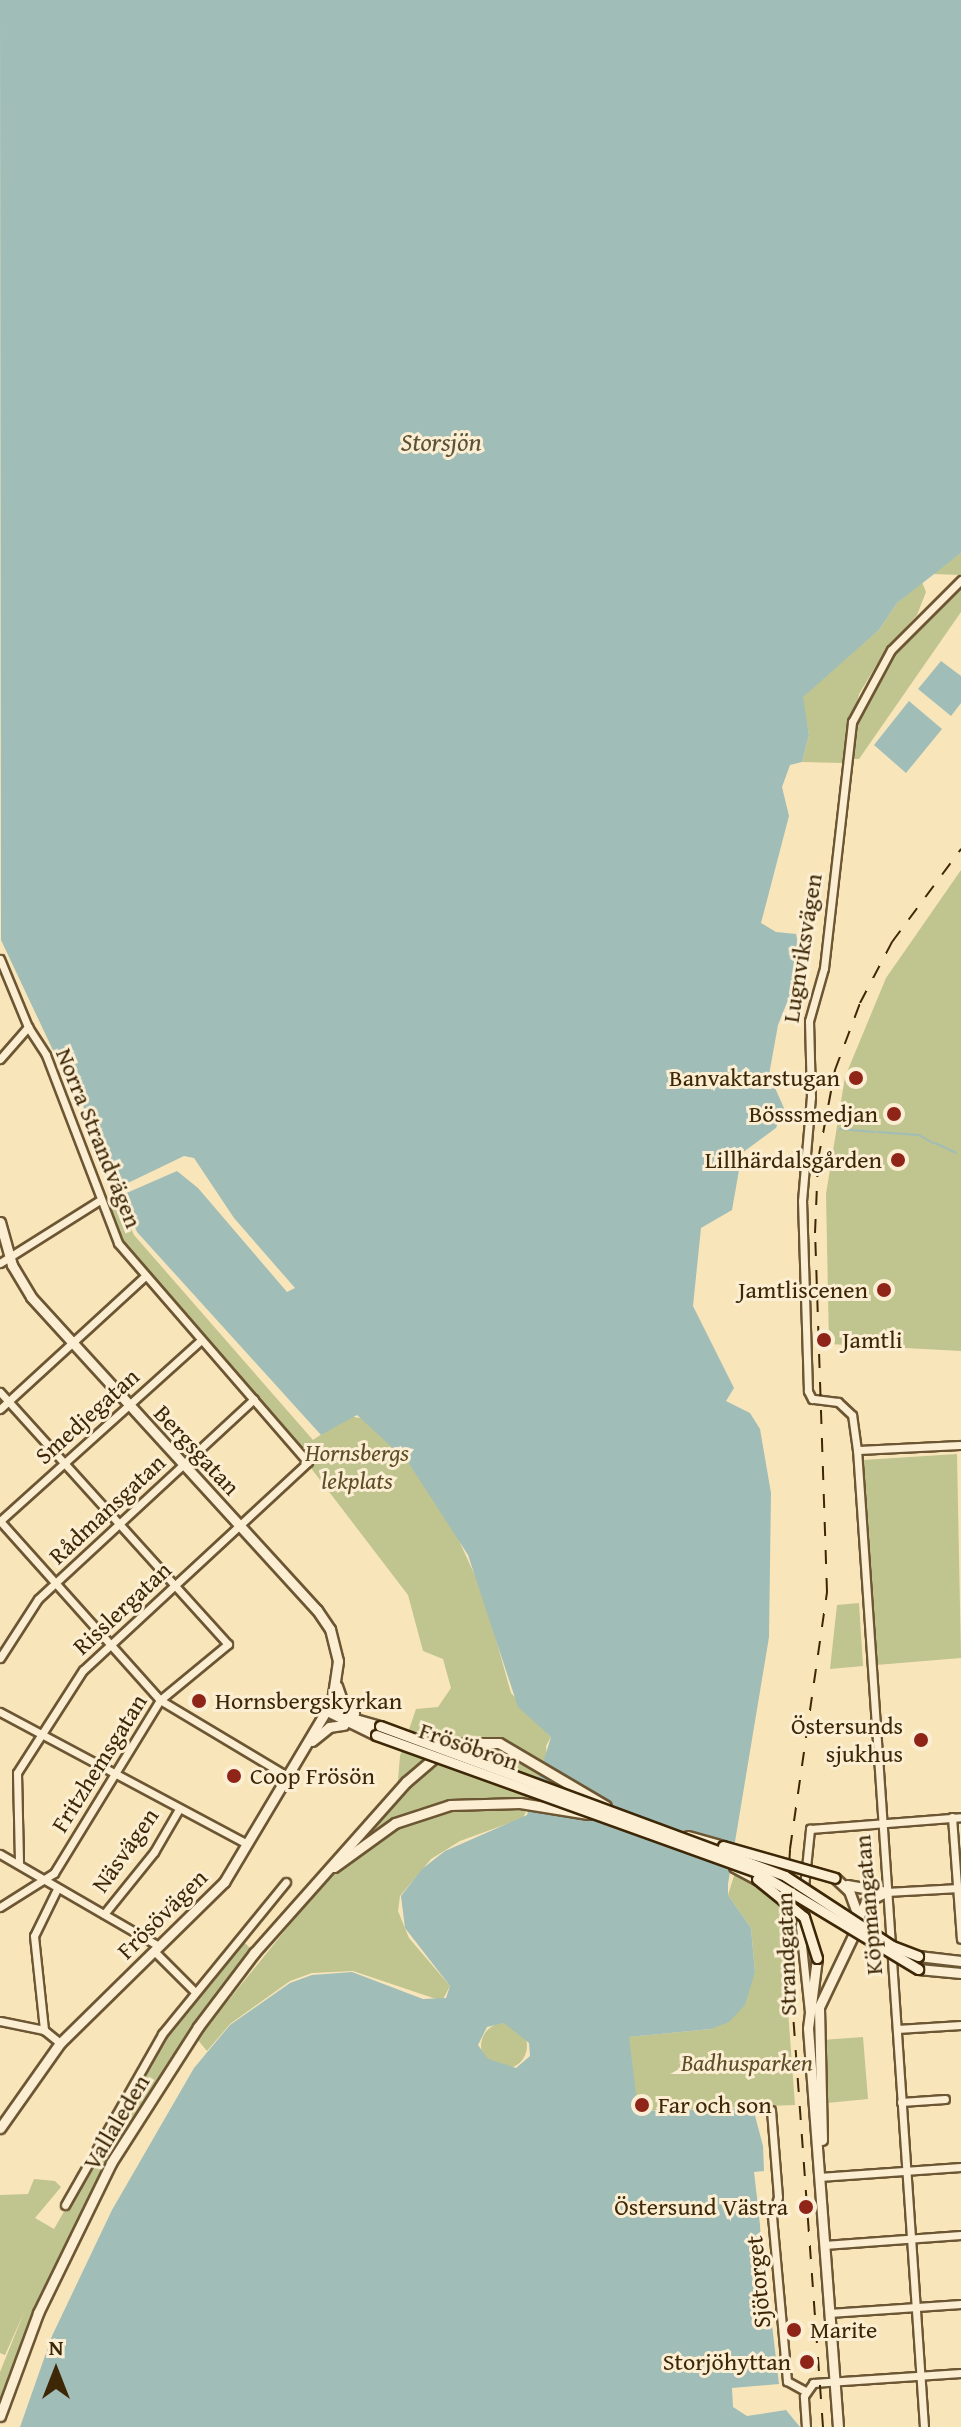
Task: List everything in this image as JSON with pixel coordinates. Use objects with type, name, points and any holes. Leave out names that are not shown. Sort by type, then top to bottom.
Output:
[{"type":"main road","name":"Bergsgatan","points":[[0,1222],[4,1260],[31,1297],[322,1616],[337,1651],[337,1686],[327,1711]]},
{"type":"main road","points":[[337,1686],[343,1703],[365,1721]]},
{"type":"main road","name":"Frösöbron","points":[[327,1711],[365,1721],[378,1730]]},
{"type":"main road","name":"Frösöbron","points":[[327,1711],[352,1725],[378,1730],[621,1818],[714,1856],[796,1891],[894,1958],[918,1969],[961,1973]]},
{"type":"main road","name":"Frösövägen","points":[[0,2128],[3,2117],[60,2043],[224,1882],[327,1711]]},
{"type":"main road","points":[[306,1745],[329,1727],[352,1725]]},
{"type":"main road","name":"Frösöbron","points":[[464,1743],[499,1743],[621,1818]]},
{"type":"main road","name":"Vallaleden","points":[[0,2416],[38,2313],[111,2163],[198,2027],[319,1880],[419,1770],[441,1752],[464,1743]]},
{"type":"main road","name":"Frösöbron","points":[[483,1802],[621,1818],[675,1833],[785,1876],[892,1946],[918,1956],[961,1961]]},
{"type":"main road","name":"Vallaleden","points":[[319,1880],[372,1837],[408,1817],[483,1802]]},
{"type":"main road","points":[[675,1833],[835,1878],[855,1890],[886,1892]]},
{"type":"main road","points":[[714,1856],[792,1904],[810,1928],[817,1958],[809,2012]]},
{"type":"main road","points":[[835,1878],[849,1891],[859,1915]]},
{"type":"main road","points":[[859,1915],[866,1902],[886,1892]]},
{"type":"main road","name":"Strandgatan","points":[[819,2177],[821,2108],[817,2038],[822,1996],[855,1937],[859,1915]]},
{"type":"main road","name":"Strandgatan","points":[[809,2012],[838,2427]]},
{"type":"street","name":"Lugnviksvägen","points":[[822,1400],[812,1399],[808,1391],[802,1201],[811,1097],[808,1042],[824,968],[848,748],[872,678],[911,626],[961,580]]},
{"type":"street","name":"Norra Strandvägen","points":[[0,959],[28,1027],[46,1055],[118,1243],[308,1462]]},
{"type":"street","points":[[0,1059],[28,1027]]},
{"type":"street","points":[[4,1260],[100,1200]]},
{"type":"street","points":[[0,1409],[145,1276]]},
{"type":"street","name":"Smedjegatan","points":[[0,1521],[201,1340]]},
{"type":"street","points":[[0,1392],[63,1464],[176,1583]]},
{"type":"street","name":"Rådmansgatan","points":[[0,1658],[38,1599],[254,1399]]},
{"type":"street","name":"Köpmangatan","points":[[822,1400],[838,1402],[852,1415],[857,1450],[924,2427]]},
{"type":"street","points":[[857,1450],[961,1445]]},
{"type":"street","name":"Risslergatan","points":[[19,1864],[17,1773],[83,1670],[308,1462]]},
{"type":"street","points":[[0,1521],[113,1641],[160,1700],[287,1776]]},
{"type":"street","name":"Fritzhemsgatan","points":[[0,1907],[47,1880],[117,1775],[160,1700],[228,1644],[176,1583]]},
{"type":"street","points":[[0,1712],[247,1844]]},
{"type":"street","name":"Näsvägen","points":[[104,1914],[154,1852],[179,1809]]},
{"type":"street","points":[[952,1817],[961,1939]]},
{"type":"street","points":[[881,1822],[961,1817]]},
{"type":"street","name":"Strandgatan","points":[[809,2012],[800,1926],[812,1827],[881,1822]]},
{"type":"street","points":[[0,1854],[157,1948],[193,1990]]},
{"type":"street","points":[[65,2205],[146,2060],[193,1990],[255,1926],[286,1882]]},
{"type":"street","points":[[886,1892],[959,1888]]},
{"type":"street","points":[[44,2030],[34,1936],[57,1889]]},
{"type":"street","points":[[0,2021],[44,2030],[60,2043]]},
{"type":"street","points":[[897,2029],[961,2025]]},
{"type":"street","points":[[901,2102],[945,2099]]},
{"type":"street","name":"Sjötorget","points":[[771,2110],[778,2197],[772,2216],[787,2381],[805,2391]]},
{"type":"street","points":[[819,2177],[961,2167]]},
{"type":"street","points":[[824,2245],[961,2235]]},
{"type":"street","points":[[829,2313],[961,2304]]},
{"type":"street","points":[[806,2427],[805,2391],[813,2383],[961,2373]]},
{"type":"green space","points":[[961,553],[961,575],[932,574]]},
{"type":"green space","points":[[922,582],[926,592],[917,615],[885,651],[859,694],[843,763],[802,762],[809,735],[802,697],[879,630],[897,603]]},
{"type":"green space","points":[[961,585],[961,612],[859,759],[849,759],[856,725],[883,665],[908,634]]},
{"type":"green space","name":"Jamtli","points":[[961,870],[961,1351],[829,1344],[826,1194],[845,1077],[886,978]]},
{"type":"green space","name":"Hornsbergs lekplats","points":[[117,1197],[134,1235],[313,1440],[349,1416],[365,1419],[408,1462],[450,1521],[483,1593],[511,1693],[551,1737],[546,1746],[550,1803],[458,1799],[417,1809],[353,1845],[396,1804],[400,1756],[416,1709],[438,1707],[451,1688],[443,1659],[423,1651],[408,1595],[304,1459],[114,1235],[105,1202]]},
{"type":"green space","points":[[957,1454],[961,1658],[876,1665],[863,1460]]},
{"type":"green space","points":[[859,1603],[863,1666],[830,1669],[837,1605]]},
{"type":"green space","points":[[528,1807],[523,1818],[460,1841],[431,1859],[400,1896],[398,1911],[409,1938],[450,1986],[442,2001],[353,1971],[312,1973],[290,1981],[230,2024],[207,2051],[197,2039],[335,1869],[398,1825],[442,1809]]},
{"type":"green space","name":"Badhusparken","points":[[741,1853],[774,1861],[772,1897],[780,1902],[795,2105],[637,2111],[628,2037],[711,2029],[755,1972],[751,1928],[728,1895]]},
{"type":"green space","points":[[244,1942],[250,1948],[109,2159],[48,2281],[0,2399],[0,2372],[25,2310],[5,2355],[0,2353],[0,2195],[28,2194],[34,2179],[55,2181],[61,2187],[35,2218],[54,2229],[163,2038]]},
{"type":"green space","points":[[504,2023],[521,2029],[527,2046],[521,2063],[504,2069],[487,2063],[481,2046],[487,2029]]},
{"type":"green space","points":[[863,2037],[868,2099],[827,2103],[822,2040]]},
{"type":"water","name":"Storsjön","points":[[0,0],[961,0],[961,553],[897,603],[879,630],[803,697],[809,735],[802,762],[790,765],[782,787],[789,816],[761,923],[776,932],[796,934],[802,965],[778,1025],[769,1075],[745,1083],[747,1088],[771,1079],[784,1108],[776,1128],[742,1153],[732,1210],[701,1228],[693,1306],[734,1388],[726,1401],[750,1413],[760,1429],[771,1493],[769,1637],[728,1884],[728,1895],[751,1928],[755,1972],[745,2005],[729,2022],[711,2029],[629,2037],[638,2111],[753,2108],[763,2146],[764,2171],[754,2172],[779,2384],[732,2388],[733,2407],[747,2416],[786,2410],[800,2427],[20,2427],[52,2336],[112,2210],[194,2068],[230,2025],[290,1983],[312,1975],[352,1972],[423,1999],[446,1998],[450,1986],[405,1928],[401,1896],[422,1869],[445,1851],[527,1815],[551,1737],[518,1707],[468,1555],[408,1462],[357,1415],[321,1435],[137,1232],[122,1195],[177,1171],[198,1188],[287,1292],[295,1288],[234,1218],[194,1158],[184,1156],[130,1182],[117,1184],[108,1176],[104,1162],[110,1148],[84,1112],[82,1097],[59,1063],[1,940]],"holes":[[[504,2023],[529,2043],[530,2056],[516,2068],[488,2059],[478,2045],[487,2027]]]},
{"type":"water","points":[[941,661],[961,676],[961,703],[951,716],[918,689]]},
{"type":"water","points":[[909,701],[942,729],[906,773],[874,745]]},
{"type":"pier","points":[[758,2202],[762,2202],[769,2272],[764,2272]]},
{"type":"waterway","points":[[840,1129],[875,1132]]},
{"type":"waterway","points":[[878,1132],[919,1135],[933,1143]]},
{"type":"waterway","points":[[935,1143],[956,1153]]},
{"type":"railway","points":[[823,2427],[786,1917],[790,1849],[827,1592],[815,1233],[818,1160],[835,1070],[860,1003],[892,942],[961,849]]},
{"type":"place","name":"Banvaktarstugan","points":[[856,1078]]},
{"type":"place","name":"Bösssmedjan","points":[[894,1114]]},
{"type":"place","name":"Lillhärdalsgården","points":[[898,1160]]},
{"type":"place","name":"Jamtliscenen","points":[[884,1290]]},
{"type":"place","name":"Jamtli","points":[[824,1340]]},
{"type":"place","name":"Hornsbergskyrkan","points":[[199,1701]]},
{"type":"place","name":"Östersunds sjukhus","points":[[921,1740]]},
{"type":"place","name":"Coop Frösön","points":[[234,1776]]},
{"type":"place","name":"Far och son","points":[[642,2105]]},
{"type":"place","name":"Östersund Västra","points":[[806,2207]]},
{"type":"place","name":"Marite","points":[[794,2330]]},
{"type":"place","name":"Storjöhyttan","points":[[807,2362]]}]
